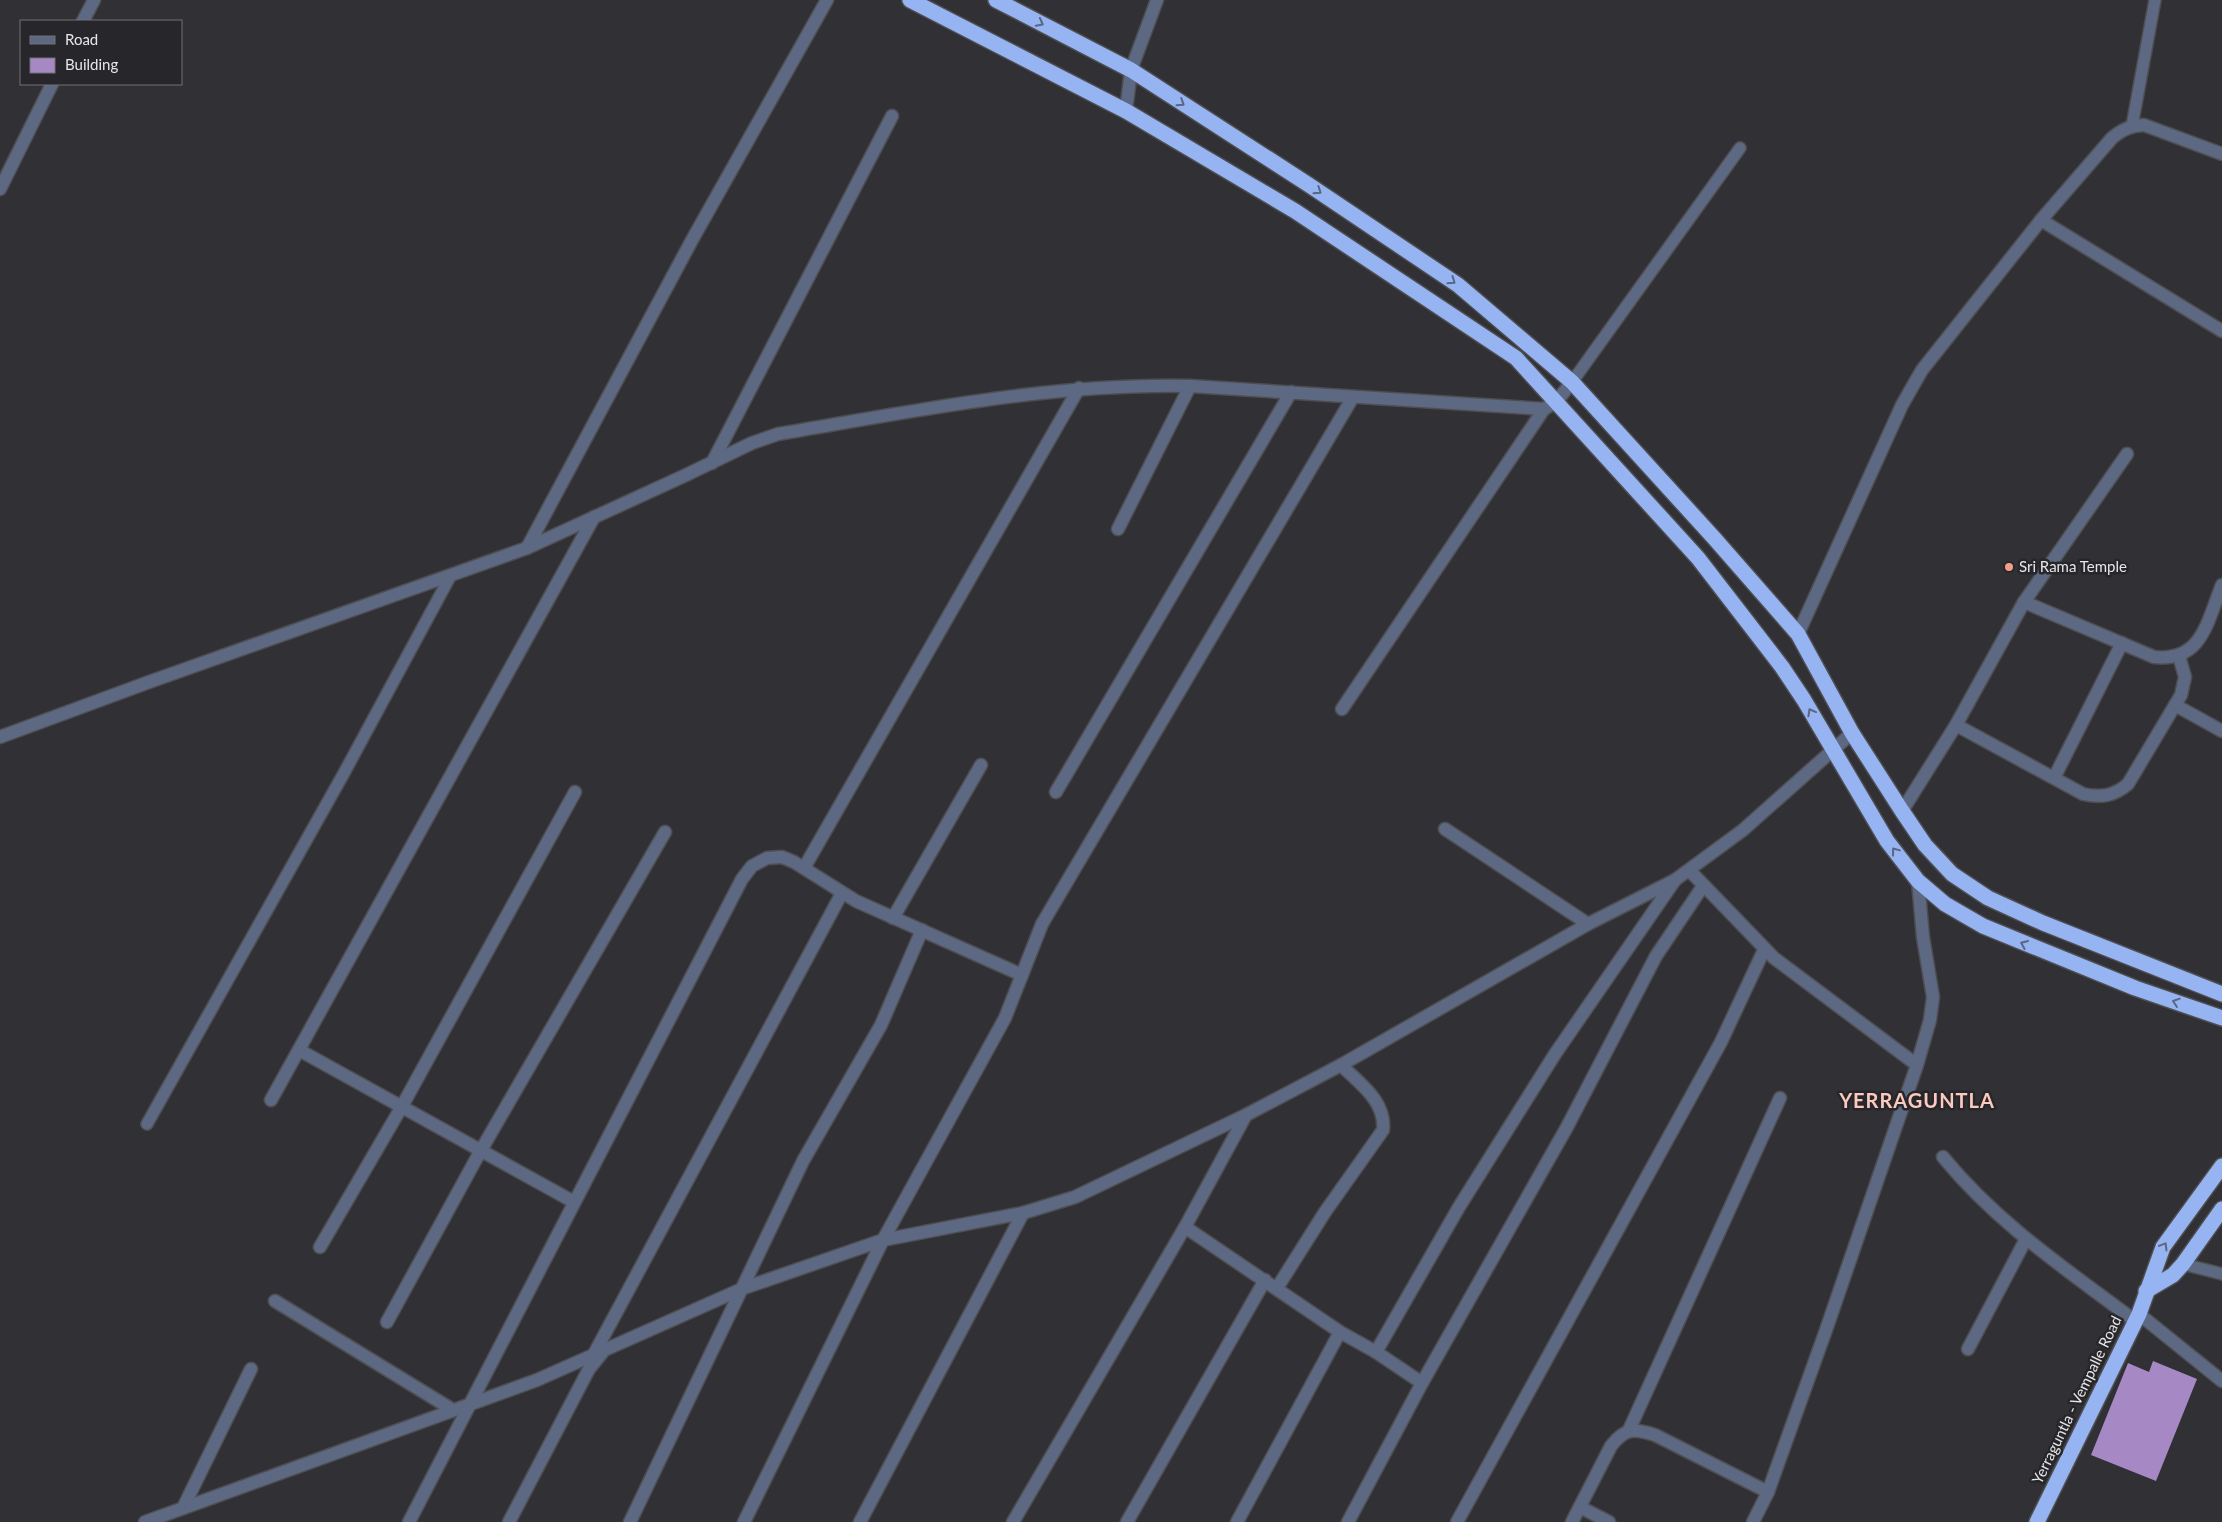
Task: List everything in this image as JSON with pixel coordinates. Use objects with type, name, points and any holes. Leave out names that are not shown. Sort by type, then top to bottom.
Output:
[{"type":"highway","points":[[910,0],[1126,111],[1295,212],[1516,358],[1550,406],[1698,558],[1782,667],[1804,700],[1832,751],[1887,841],[1918,881],[1945,904],[1983,926],[2135,988],[2222,1018]]},
{"type":"highway","points":[[996,0],[1131,70],[1301,180],[1458,285],[1572,382],[1714,538],[1798,634],[1852,733],[1902,811],[1925,845],[1952,874],[1988,898],[2043,923],[2222,994]]},
{"type":"highway","name":"Yerraguntla - Vempalle Road","points":[[2037,1522],[2137,1318],[2163,1247],[2222,1166]]},
{"type":"highway","points":[[2146,1291],[2173,1275],[2222,1209]]},
{"type":"street","points":[[84,20],[94,0]]},
{"type":"street","points":[[526,548],[692,240],[827,0]]},
{"type":"street","points":[[1126,111],[1131,70],[1157,0]]},
{"type":"street","points":[[0,189],[52,85]]},
{"type":"street","points":[[712,463],[892,116]]},
{"type":"street","points":[[1798,634],[1912,387],[1922,370],[2041,220],[2112,138],[2122,129],[2144,125],[2222,154]]},
{"type":"street","points":[[2041,220],[2222,331]]},
{"type":"street","points":[[1342,709],[1550,406],[1572,382]]},
{"type":"street","points":[[0,737],[526,548],[752,443],[778,434],[994,398],[1079,388],[1138,385],[1190,386],[1353,397],[1550,406]]},
{"type":"street","points":[[1118,529],[1190,386]]},
{"type":"street","points":[[804,868],[1079,388]]},
{"type":"street","points":[[1056,792],[1291,392]]},
{"type":"street","points":[[744,1522],[883,1240],[1004,1018],[1042,924],[1353,397]]},
{"type":"street","points":[[1902,811],[1956,725],[2024,602],[2127,454]]},
{"type":"street","points":[[271,1100],[594,518]]},
{"type":"street","points":[[2024,602],[2154,657],[2168,658],[2180,656],[2197,643],[2222,586]]},
{"type":"street","points":[[2054,778],[2122,643]]},
{"type":"street","points":[[1956,725],[2083,794],[2095,797],[2108,796],[2120,791],[2128,784],[2175,706],[2184,686],[2184,668],[2180,656]]},
{"type":"street","points":[[2175,706],[2222,731]]},
{"type":"street","points":[[154,1521],[183,1508],[537,1380],[744,1288],[883,1240],[1023,1213],[1075,1197],[1246,1114],[1341,1065],[1588,924],[1675,880],[1690,871],[1743,830],[1852,733]]},
{"type":"street","points":[[893,918],[981,766]]},
{"type":"street","points":[[320,1247],[402,1108],[575,792]]},
{"type":"street","points":[[1445,829],[1588,924]]},
{"type":"street","points":[[386,1322],[480,1152],[665,832]]},
{"type":"street","points":[[409,1522],[742,879],[752,866],[767,858],[782,857],[804,868],[842,893],[893,918],[1022,975]]},
{"type":"street","points":[[1690,871],[1764,950],[1917,1065]]},
{"type":"street","points":[[1376,1352],[1459,1207],[1550,1062],[1675,880]]},
{"type":"street","points":[[1753,1522],[1768,1492],[1826,1330],[1917,1065],[1930,1020],[1933,997],[1923,937],[1918,881]]},
{"type":"street","points":[[1348,1522],[1422,1383],[1567,1127],[1656,956],[1703,886]]},
{"type":"street","points":[[509,1522],[842,893]]},
{"type":"street","points":[[630,1522],[817,1134],[881,1025],[922,930]]},
{"type":"street","points":[[1458,1522],[1721,1042],[1764,950]]},
{"type":"street","points":[[299,1050],[480,1152],[574,1202]]},
{"type":"street","points":[[1277,1288],[1326,1212],[1383,1130],[1384,1118],[1380,1107],[1341,1065]]},
{"type":"street","points":[[1630,1430],[1780,1098]]},
{"type":"street","points":[[1013,1522],[1185,1228],[1246,1114]]},
{"type":"street","points":[[1943,1157],[1983,1202],[2026,1239],[2222,1381]]},
{"type":"street","points":[[860,1522],[1023,1213]]},
{"type":"street","points":[[1185,1228],[1340,1332],[1376,1352],[1422,1383]]},
{"type":"street","points":[[1968,1349],[2026,1239]]},
{"type":"street","points":[[1127,1522],[1265,1280]]},
{"type":"street","points":[[275,1301],[453,1410]]},
{"type":"street","points":[[1237,1522],[1340,1332]]},
{"type":"street","points":[[183,1508],[251,1369]]},
{"type":"street","points":[[1572,1522],[1611,1446],[1619,1436],[1630,1430],[1655,1435],[1768,1492]]},
{"type":"street","points":[[1580,1507],[1609,1522]]},
{"type":"lane","points":[[2132,126],[2155,0]]},
{"type":"lane","points":[[1572,382],[1740,148]]},
{"type":"lane","points":[[147,1124],[344,774],[451,575]]},
{"type":"lane","points":[[2183,1264],[2222,1274]]},
{"type":"building","points":[[2153,1361],[2197,1379],[2156,1481],[2091,1455],[2128,1363],[2149,1372]]},
{"type":"place","name":"Sri Rama Temple","points":[[2009,567]]},
{"type":"district","name":"YERRAGUNTLA","points":[[1917,1101]]}]
